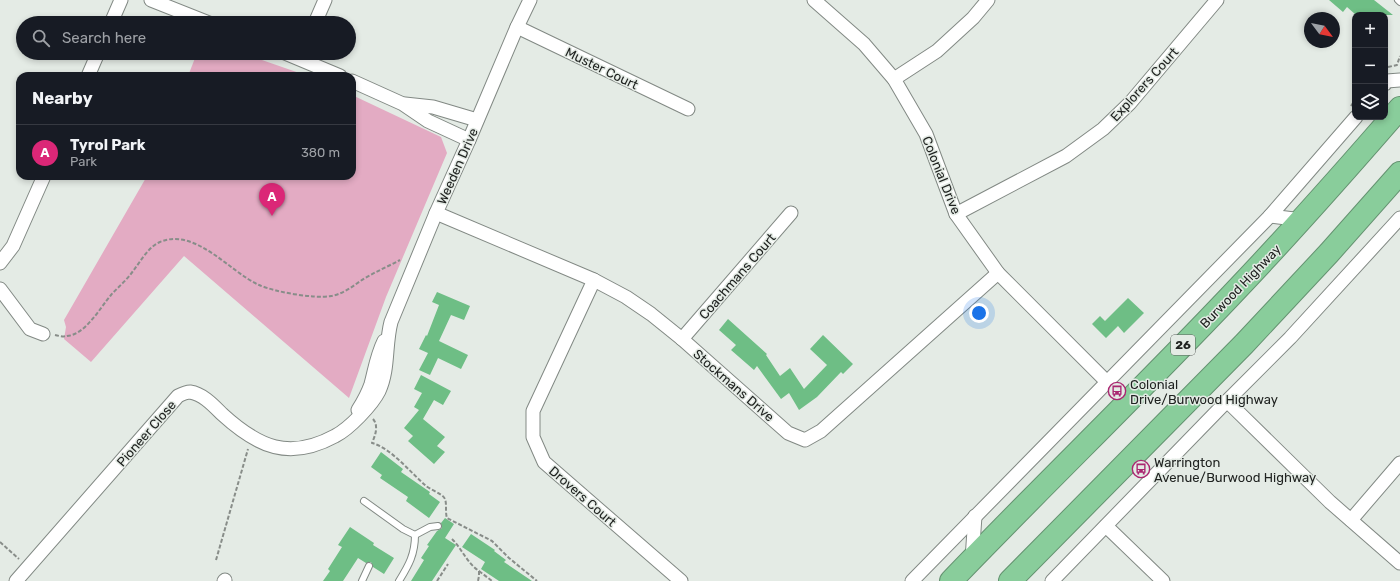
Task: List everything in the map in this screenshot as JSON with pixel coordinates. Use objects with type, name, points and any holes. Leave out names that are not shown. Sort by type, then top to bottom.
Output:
[{"type":"highway","name":"Burwood Highway","points":[[961,574],[1302,220],[1400,108]]},
{"type":"highway","points":[[1010,581],[1244,344],[1329,253],[1400,173]]},
{"type":"street","points":[[114,16],[121,0]]},
{"type":"street","points":[[151,0],[191,16]]},
{"type":"street","points":[[318,16],[325,0]]},
{"type":"street","name":"Weeden Drive","points":[[349,425],[367,407],[379,391],[385,371],[388,334],[391,322],[436,213],[470,140],[517,26],[530,0]]},
{"type":"street","name":"Colonial Drive","points":[[814,0],[864,44],[894,79],[926,134],[956,214],[998,273],[1107,382]]},
{"type":"street","points":[[894,79],[937,51],[973,18],[988,0]]},
{"type":"street","name":"Explorers Court","points":[[956,214],[1066,156],[1103,129],[1130,103],[1217,0]]},
{"type":"street","name":"Muster Court","points":[[517,26],[688,109]]},
{"type":"street","points":[[90,72],[95,60]]},
{"type":"street","points":[[309,60],[332,72]]},
{"type":"street","points":[[1388,81],[1400,80]]},
{"type":"street","points":[[356,83],[403,104],[428,121],[470,140]]},
{"type":"street","points":[[403,104],[433,107],[478,120]]},
{"type":"street","name":"Burwood Highway","points":[[912,581],[1270,216],[1353,120]]},
{"type":"street","points":[[0,263],[13,246],[42,180]]},
{"type":"street","name":"Stockmans Drive","points":[[436,213],[594,280],[626,297],[651,314],[682,339],[788,433],[805,440],[821,431],[998,273]]},
{"type":"street","name":"Coachmans Court","points":[[682,339],[791,213]]},
{"type":"street","points":[[1270,216],[1302,220]]},
{"type":"street","points":[[1052,581],[1290,338],[1400,218]]},
{"type":"street","name":"Drovers Court","points":[[594,280],[533,411],[533,437],[544,462],[681,581]]},
{"type":"street","points":[[0,289],[30,329],[43,334]]},
{"type":"street","name":"Pioneer Close","points":[[16,581],[178,396],[190,392],[200,396],[212,404],[249,436],[264,444],[276,447],[298,449],[313,446],[342,433],[349,425]]},
{"type":"street","points":[[1227,401],[1330,502],[1400,563]]},
{"type":"street","points":[[1351,520],[1400,463]]},
{"type":"street","name":"Burwood Highway","points":[[961,574],[975,516]]},
{"type":"street","points":[[1106,526],[1163,581]]},
{"type":"lane","points":[[364,501],[403,530],[415,535]]},
{"type":"lane","points":[[415,535],[430,527],[438,526]]},
{"type":"lane","points":[[399,581],[410,564],[415,548],[415,535]]},
{"type":"lane","points":[[362,581],[369,566]]},
{"type":"path","points":[[1388,67],[1397,65],[1400,56]]},
{"type":"path","points":[[43,334],[68,336],[82,329],[131,274],[150,249],[160,242],[172,239],[185,240],[200,246],[259,285],[284,293],[303,295],[330,296],[341,294],[366,278],[400,260]]},
{"type":"path","points":[[374,420],[376,422],[376,427],[372,443],[379,445],[414,474],[425,486],[446,500],[445,513],[447,518],[492,541],[509,558],[537,581]]},
{"type":"path","points":[[216,560],[248,449]]},
{"type":"path","points":[[452,539],[474,568],[492,581]]},
{"type":"path","points":[[0,542],[20,559]]},
{"type":"path","points":[[437,581],[448,564]]},
{"type":"path","points":[[478,581],[479,571]]},
{"type":"shaded area","points":[[194,60],[262,60],[297,72],[190,72]]},
{"type":"shaded area","points":[[356,97],[441,137],[447,153],[386,297],[349,398],[184,256],[91,362],[64,339],[66,327],[64,320],[145,180],[356,180]]},
{"type":"building","points":[[1329,0],[1374,0],[1393,15],[1388,15],[1388,12],[1353,12],[1347,7],[1343,12]]},
{"type":"building","points":[[437,292],[470,306],[464,320],[451,315],[439,341],[468,355],[461,369],[438,358],[430,375],[419,370],[428,353],[419,349],[426,335],[427,336],[439,305],[432,302]]},
{"type":"building","points":[[1128,298],[1144,313],[1124,333],[1118,326],[1106,338],[1092,324],[1100,316],[1105,321]]},
{"type":"building","points":[[728,319],[767,354],[766,355],[780,376],[790,368],[804,389],[827,365],[810,349],[823,335],[853,364],[843,374],[841,372],[817,397],[799,410],[789,393],[781,399],[757,366],[754,370],[731,350],[736,345],[719,330]]},
{"type":"building","points":[[421,375],[451,391],[443,405],[434,400],[423,419],[445,437],[437,446],[445,452],[434,464],[408,441],[413,436],[404,428],[419,410],[414,407],[422,393],[414,389]]},
{"type":"building","points":[[381,452],[403,469],[401,472],[430,492],[429,494],[440,502],[429,518],[406,501],[408,497],[380,478],[382,475],[371,467]]},
{"type":"building","points":[[445,518],[454,524],[445,538],[456,545],[432,581],[411,581],[424,560],[421,558],[429,546],[427,545],[437,531],[442,528],[441,523]]},
{"type":"building","points":[[350,527],[374,543],[373,545],[394,558],[384,574],[373,567],[371,562],[366,563],[358,558],[343,581],[323,581],[330,571],[328,569],[342,547],[338,545]]},
{"type":"building","points":[[471,534],[495,550],[494,551],[506,560],[504,562],[532,581],[499,581],[481,569],[485,562],[462,547]]},
{"type":"place","name":"Tyrol Park","points":[[272,216]]},
{"type":"place","name":"Colonial Drive/Burwood Highway","points":[[1117,391]]},
{"type":"place","name":"Warrington Avenue/Burwood Highway","points":[[1141,469]]}]
